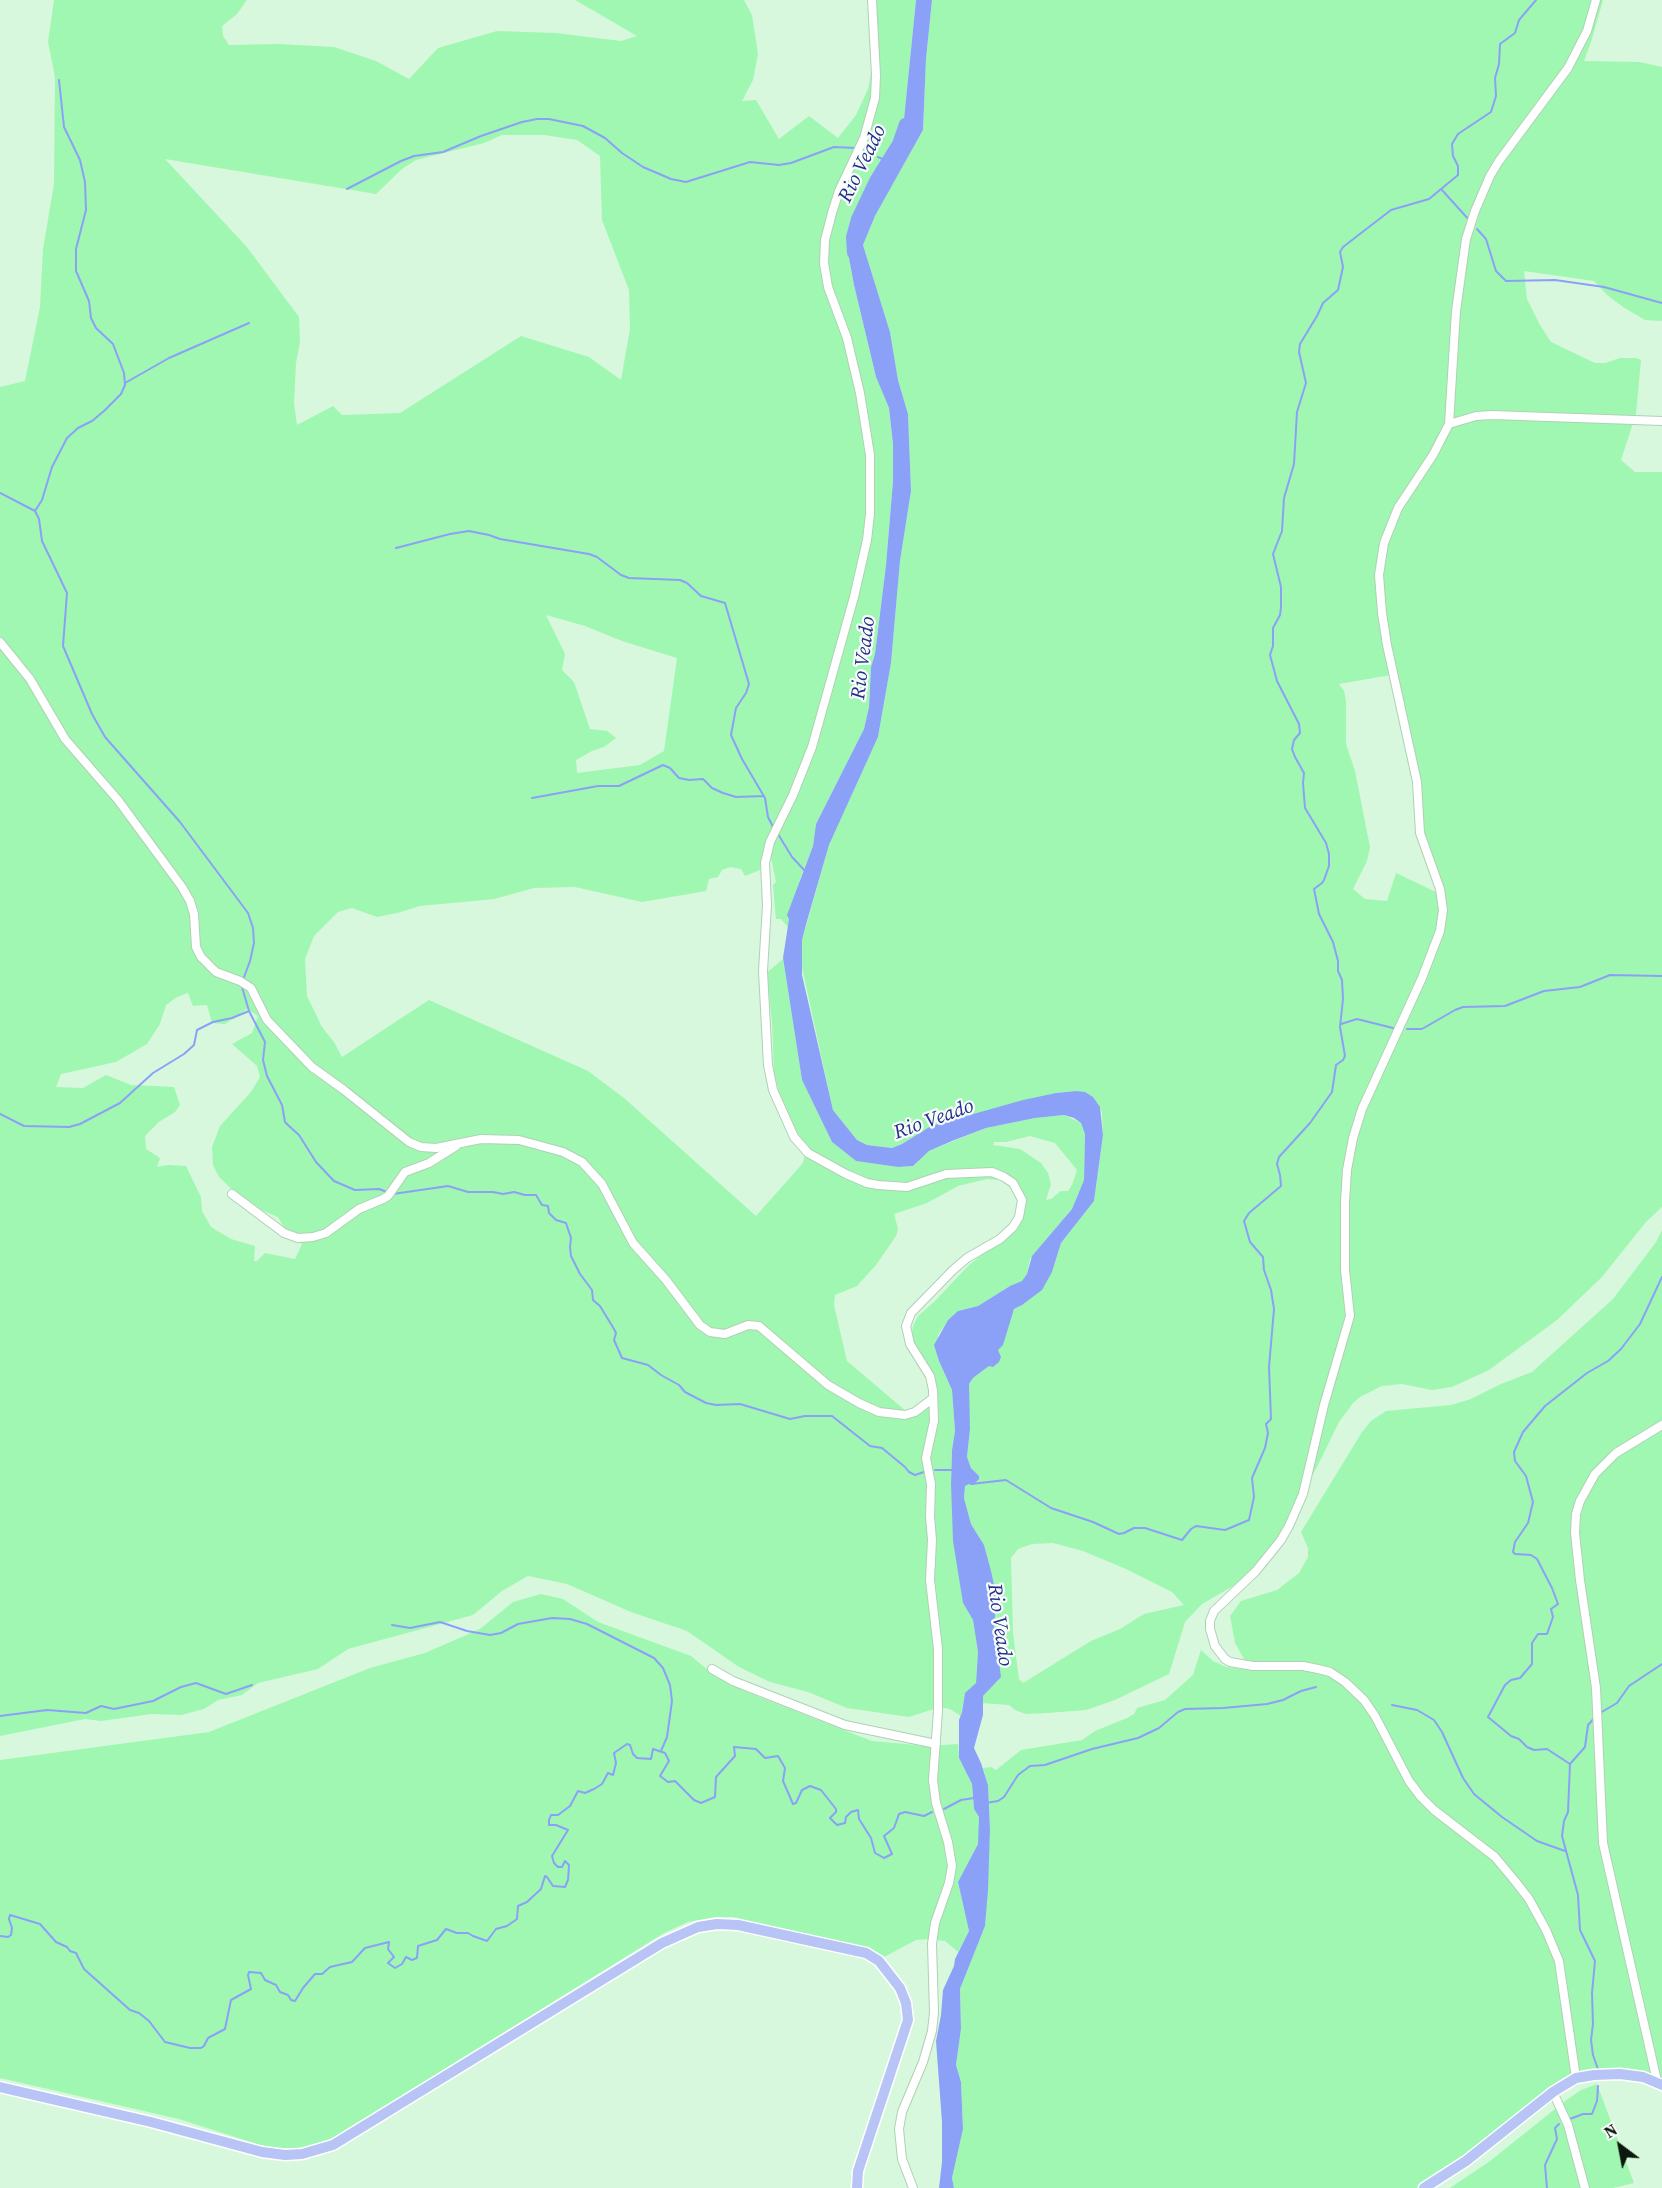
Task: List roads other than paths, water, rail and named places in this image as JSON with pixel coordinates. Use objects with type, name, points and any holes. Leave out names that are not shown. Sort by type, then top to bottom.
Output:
[{"type":"main road","points":[[0,2087],[151,2122],[262,2152],[285,2155],[302,2154],[333,2145],[662,1943],[698,1927],[717,1924],[738,1925],[866,1953],[879,1961],[900,1988],[906,2003],[908,2020],[858,2171],[857,2188]]},
{"type":"main road","points":[[1424,2188],[1466,2161],[1553,2092],[1576,2078],[1620,2074],[1643,2077],[1660,2083]]},
{"type":"street","points":[[872,0],[875,98],[864,138],[836,202],[825,240],[824,263],[827,282],[847,338],[861,393],[870,455],[870,514],[867,540],[854,597],[812,747],[793,795],[770,842],[765,863],[767,905],[763,970],[768,1065],[773,1090],[791,1131],[808,1153],[830,1167],[867,1183],[907,1187],[939,1176],[984,1172],[1004,1177],[1013,1183],[1020,1195],[1021,1209],[1013,1227],[1000,1239],[967,1258],[916,1306],[906,1326],[908,1337],[930,1376],[933,1390],[934,1421],[926,1458],[931,1484],[930,1580],[938,1649],[934,1790],[952,1866],[949,1883],[935,1923],[932,1944],[934,2012],[932,2031],[923,2062],[902,2112],[899,2129],[902,2159],[913,2188]]},
{"type":"street","points":[[1576,2078],[1559,1961],[1546,1930],[1515,1881],[1494,1857],[1421,1797],[1409,1781],[1375,1716],[1359,1695],[1345,1682],[1330,1672],[1303,1666],[1253,1666],[1230,1662],[1215,1646],[1210,1621],[1214,1611],[1256,1571],[1281,1540],[1303,1494],[1324,1405],[1350,1316],[1345,1270],[1345,1202],[1347,1170],[1353,1138],[1362,1109],[1418,988],[1440,931],[1442,902],[1436,875],[1420,833],[1418,782],[1387,645],[1379,575],[1384,543],[1406,493],[1439,445],[1449,424],[1456,311],[1466,239],[1475,211],[1499,161],[1569,68],[1587,31],[1596,0]]},
{"type":"street","points":[[1449,424],[1483,415],[1662,421]]},
{"type":"street","points":[[0,642],[30,679],[65,739],[118,800],[182,887],[194,914],[196,947],[207,965],[216,972],[251,988],[267,1020],[312,1067],[409,1142],[421,1147],[436,1148],[481,1138],[519,1140],[563,1152],[582,1162],[602,1184],[633,1243],[705,1329],[720,1335],[748,1325],[759,1326],[828,1385],[852,1400],[879,1412],[905,1415],[915,1412],[932,1399]]},
{"type":"street","points":[[232,1194],[284,1233],[298,1238],[314,1237],[326,1233],[359,1209],[388,1196],[405,1172],[429,1163],[461,1142]]},
{"type":"street","points":[[1660,2083],[1603,1844],[1596,1688],[1575,1533],[1576,1514],[1580,1501],[1595,1474],[1616,1453],[1662,1425]]},
{"type":"street","points":[[712,1669],[733,1681],[827,1719],[860,1729],[936,1744]]},
{"type":"street","points":[[1553,2092],[1568,2125],[1585,2188]]},
{"type":"water","points":[[916,0],[932,0],[926,59],[923,130],[875,216],[863,245],[890,332],[898,380],[908,414],[911,491],[900,561],[891,663],[878,737],[829,845],[807,921],[802,940],[802,975],[833,1110],[857,1140],[867,1145],[892,1148],[931,1126],[1023,1100],[1076,1091],[1085,1092],[1093,1097],[1100,1107],[1103,1135],[1094,1201],[1061,1243],[1052,1272],[1042,1290],[1014,1309],[1003,1345],[998,1350],[1001,1357],[999,1362],[993,1367],[989,1366],[969,1384],[970,1429],[967,1457],[979,1479],[973,1485],[965,1486],[964,1498],[971,1524],[984,1545],[997,1598],[994,1625],[1001,1677],[983,1696],[983,1715],[974,1748],[988,1785],[990,1829],[988,1890],[985,1926],[960,1989],[961,2029],[956,2065],[961,2082],[963,2129],[952,2178],[954,2188],[939,2188],[942,2162],[942,2122],[936,2041],[943,1990],[969,1931],[958,1882],[978,1844],[979,1817],[974,1809],[972,1784],[959,1758],[959,1720],[965,1693],[976,1683],[978,1652],[973,1620],[963,1603],[953,1541],[951,1484],[955,1431],[952,1390],[934,1345],[948,1320],[958,1311],[978,1306],[1022,1281],[1027,1274],[1032,1256],[1072,1209],[1084,1180],[1085,1134],[1081,1123],[1074,1118],[1064,1115],[1035,1118],[986,1128],[952,1141],[929,1151],[913,1166],[898,1167],[856,1161],[832,1142],[802,1080],[783,958],[789,919],[787,915],[813,846],[816,824],[864,729],[869,707],[871,667],[875,654],[886,565],[893,481],[893,444],[889,408],[876,377],[849,258],[854,230],[895,153],[903,129]]},
{"type":"waterway","points":[[971,1484],[1006,1480],[1051,1508],[1093,1522],[1119,1534],[1134,1528],[1145,1528],[1182,1540],[1196,1526],[1225,1530],[1249,1520],[1254,1497],[1252,1478],[1265,1448],[1268,1433],[1266,1424],[1271,1419],[1269,1367],[1274,1309],[1263,1257],[1250,1242],[1244,1221],[1249,1213],[1281,1186],[1277,1164],[1279,1157],[1310,1123],[1332,1092],[1336,1065],[1345,1056],[1340,1027],[1343,999],[1342,980],[1338,971],[1333,942],[1319,914],[1314,889],[1324,880],[1329,866],[1329,854],[1326,843],[1305,808],[1304,773],[1292,749],[1294,740],[1300,733],[1299,724],[1277,681],[1270,655],[1273,646],[1273,628],[1280,615],[1281,607],[1281,587],[1273,554],[1282,531],[1284,498],[1294,464],[1297,412],[1306,383],[1299,352],[1300,344],[1323,303],[1338,290],[1343,267],[1340,252],[1343,247],[1391,210],[1429,199],[1458,175],[1452,144],[1458,134],[1491,112],[1496,96],[1495,78],[1499,64],[1500,44],[1515,33],[1519,20],[1536,0]]},
{"type":"waterway","points":[[35,511],[42,500],[52,467],[67,438],[104,411],[121,394],[125,385],[124,373],[113,344],[96,328],[91,318],[89,301],[76,271],[76,249],[86,210],[85,182],[80,160],[64,127],[59,80]]},
{"type":"waterway","points":[[347,189],[414,156],[443,152],[481,136],[537,119],[549,119],[583,126],[605,138],[643,167],[671,179],[686,182],[750,162],[779,165],[791,163],[834,147],[856,148]]},
{"type":"waterway","name":"Rio Veado","points":[[853,253],[852,237],[857,219],[875,181],[898,144],[905,124]]},
{"type":"waterway","points":[[861,150],[870,154]]},
{"type":"waterway","points":[[878,157],[887,161]]},
{"type":"waterway","points":[[1442,190],[1470,221]]},
{"type":"waterway","points":[[1477,229],[1486,239],[1496,271],[1506,281],[1555,280],[1604,287],[1662,303]]},
{"type":"waterway","points":[[125,383],[169,358],[249,323]]},
{"type":"waterway","points":[[0,493],[35,511],[39,519],[42,541],[67,593],[63,646],[92,714],[105,737],[180,822],[248,913],[253,928],[254,943],[243,980]]},
{"type":"waterway","points":[[396,548],[469,531],[500,539],[589,554],[629,578],[680,580],[687,583],[701,596],[725,603],[749,684],[736,708],[731,735],[765,798],[768,817],[773,827]]},
{"type":"waterway","points":[[532,798],[598,786],[619,786],[663,765],[670,768],[679,778],[703,779],[712,788],[736,797],[764,796]]},
{"type":"waterway","points":[[778,834],[792,857],[806,872]]},
{"type":"waterway","points":[[1407,1029],[1422,1029],[1463,1007],[1505,1006],[1544,991],[1580,987],[1610,975],[1662,976]]},
{"type":"waterway","points":[[242,987],[249,1011],[265,1042],[263,1060],[267,1076],[282,1105],[285,1122],[299,1135],[316,1162],[334,1181],[355,1190],[379,1189],[387,1192]]},
{"type":"waterway","points":[[0,1114],[24,1126],[69,1127],[80,1124],[120,1103],[153,1073],[184,1054],[194,1045],[197,1030],[213,1022],[249,1011]]},
{"type":"waterway","points":[[1341,1024],[1357,1019],[1393,1028]]},
{"type":"waterway","points":[[393,1194],[448,1186],[468,1192],[503,1194],[514,1192],[536,1195],[542,1205],[548,1206],[549,1213],[556,1220],[566,1223],[571,1238],[571,1256],[580,1274],[592,1290],[593,1300],[600,1306],[616,1333],[614,1340],[622,1358],[648,1365],[679,1385],[685,1392],[706,1403],[740,1404],[790,1419],[805,1416],[832,1416],[870,1446],[882,1448],[909,1472],[915,1475],[927,1471]]},
{"type":"waterway","points":[[1570,1764],[1547,1749],[1534,1750],[1527,1747],[1488,1717],[1505,1685],[1511,1680],[1520,1678],[1532,1664],[1532,1643],[1538,1634],[1547,1634],[1553,1617],[1551,1609],[1558,1604],[1537,1559],[1531,1555],[1513,1552],[1515,1542],[1528,1523],[1533,1502],[1526,1476],[1515,1461],[1514,1452],[1523,1432],[1545,1406],[1587,1373],[1608,1361],[1621,1349],[1640,1324],[1662,1277]]},
{"type":"waterway","points":[[935,1470],[953,1470]]},
{"type":"waterway","points":[[392,1625],[410,1628],[440,1622],[467,1631],[490,1635],[501,1633],[518,1624],[552,1618],[570,1619],[587,1624],[654,1658],[663,1668],[670,1685],[672,1701],[667,1737],[661,1751]]},
{"type":"waterway","points":[[1600,1713],[1617,1703],[1629,1686],[1662,1664]]},
{"type":"waterway","points":[[0,1716],[47,1710],[86,1713],[101,1706],[114,1709],[153,1701],[181,1687],[196,1683],[226,1694],[252,1685]]},
{"type":"waterway","points":[[986,1803],[998,1801],[1004,1797],[1018,1775],[1030,1766],[1045,1765],[1092,1749],[1138,1738],[1159,1728],[1185,1709],[1267,1704],[1316,1687]]},
{"type":"waterway","points":[[1392,1705],[1417,1710],[1434,1720],[1463,1778],[1474,1794],[1537,1841],[1565,1851]]},
{"type":"waterway","points":[[1570,1764],[1585,1747],[1588,1725],[1596,1716]]},
{"type":"waterway","points":[[0,1936],[11,1935],[10,1915],[40,1924],[56,1942],[76,1953],[84,1969],[130,2010],[139,2013],[149,2021],[165,2042],[190,2048],[201,2048],[208,2038],[225,2029],[231,2000],[251,1989],[249,1972],[261,1973],[265,1980],[276,1985],[280,1992],[295,2001],[315,1974],[322,1974],[330,1967],[352,1962],[365,1948],[389,1942],[388,1949],[394,1957],[388,1963],[395,1968],[402,1964],[406,1957],[412,1960],[417,1958],[418,1946],[437,1940],[446,1929],[457,1933],[468,1933],[487,1941],[496,1929],[507,1926],[517,1919],[518,1906],[527,1902],[541,1889],[545,1876],[553,1886],[565,1887],[569,1865],[565,1861],[562,1867],[558,1867],[552,1856],[568,1830],[549,1825],[551,1815],[558,1815],[570,1806],[578,1791],[585,1793],[594,1789],[602,1784],[608,1773],[613,1775],[616,1763],[614,1753],[627,1744],[630,1745],[637,1758],[651,1759],[653,1749],[665,1753],[669,1761],[660,1776],[668,1782],[675,1781],[694,1800],[701,1803],[715,1797],[716,1777],[735,1756],[734,1747],[756,1749],[765,1758],[778,1756],[785,1768],[783,1781],[793,1804],[796,1803],[802,1790],[810,1786],[821,1790],[836,1809],[830,1818],[837,1825],[845,1823],[846,1817],[858,1810],[859,1819],[871,1838],[875,1853],[884,1858],[892,1854],[884,1836],[894,1828],[899,1814],[905,1812],[924,1816],[932,1812]]},
{"type":"waterway","points":[[1570,1764],[1568,1812],[1562,1836],[1578,1895],[1580,1930],[1595,1961],[1591,2040],[1599,2072]]},
{"type":"waterway","points":[[944,1809],[961,1800],[974,1798]]},
{"type":"waterway","points":[[1570,2119],[1583,2114],[1592,2114],[1597,2101],[1598,2086]]},
{"type":"waterway","points":[[1547,2188],[1545,2165],[1557,2139],[1555,2128],[1559,2124]]}]
